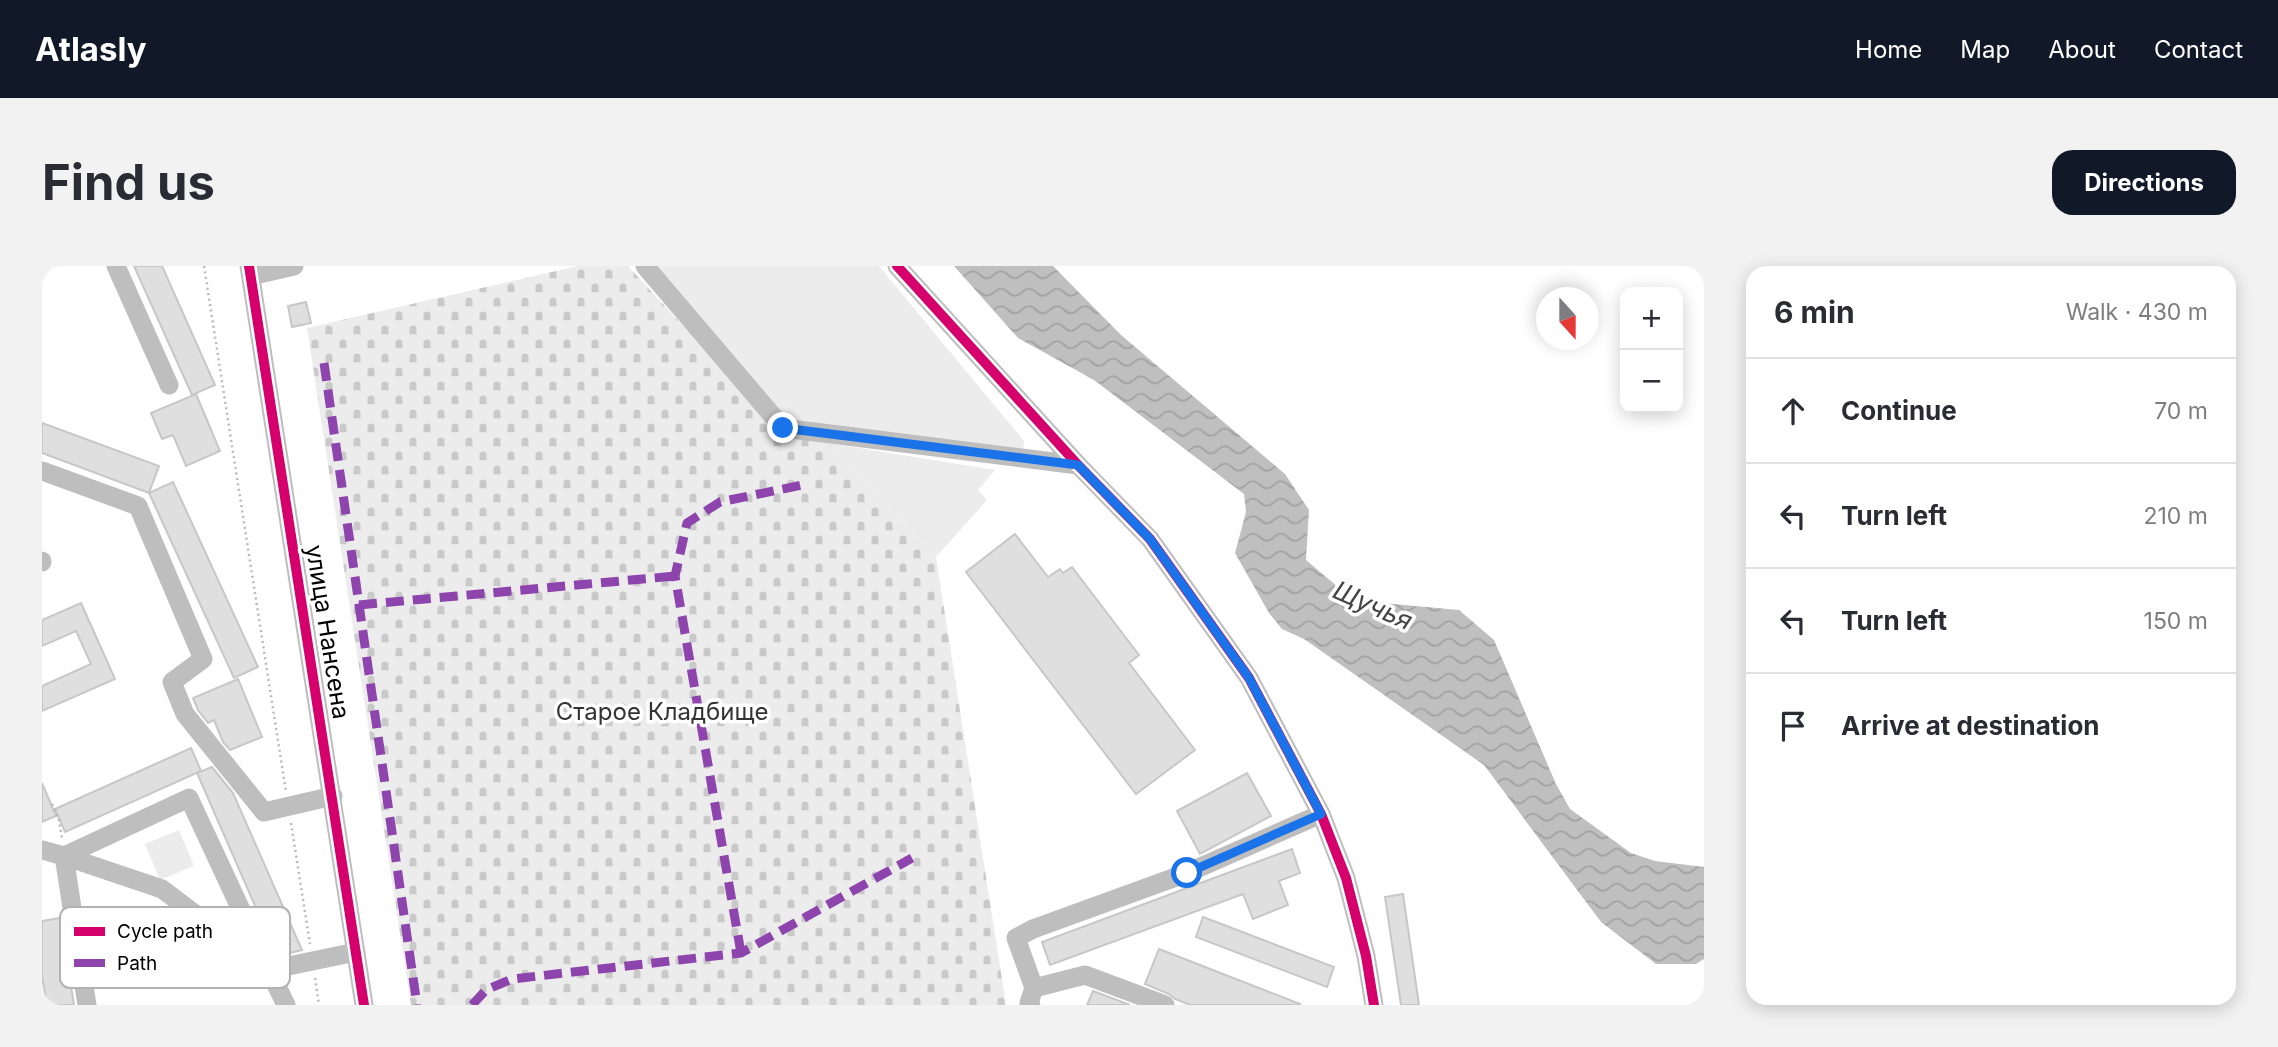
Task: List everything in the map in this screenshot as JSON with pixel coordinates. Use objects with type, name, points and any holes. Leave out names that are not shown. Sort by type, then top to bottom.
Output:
[{"type":"street","points":[[116,266],[169,386]]},
{"type":"street","points":[[645,266],[783,428],[1078,465]]},
{"type":"street","points":[[897,266],[1078,465],[1150,539],[1249,678],[1321,814],[1346,878],[1366,956],[1374,1005]]},
{"type":"street","points":[[250,271],[286,267]]},
{"type":"street","name":"улица Нансена","points":[[250,271],[364,1005]]},
{"type":"street","points":[[42,471],[138,506],[203,659],[172,682],[185,714],[264,812],[333,796]]},
{"type":"street","points":[[64,856],[189,798],[240,907]]},
{"type":"street","points":[[1165,1005],[1085,975],[1033,997],[1016,939],[1033,929],[1187,873],[1321,814]]},
{"type":"street","points":[[42,850],[162,889],[186,907]]},
{"type":"street","points":[[64,856],[72,907]]},
{"type":"street","points":[[290,966],[356,952]]},
{"type":"street","points":[[278,988],[286,1005]]},
{"type":"path","points":[[204,266],[319,1005]]},
{"type":"path","points":[[52,804],[59,820]]},
{"type":"green space","name":"Старое Кладбище","points":[[578,266],[628,266],[782,434],[828,443],[936,557],[1006,1005],[411,1005],[307,328]]},
{"type":"green space","points":[[652,266],[879,266],[1024,441],[1023,452],[785,418]]},
{"type":"green space","points":[[828,443],[995,470],[978,490],[987,500],[936,557]]},
{"type":"green space","points":[[179,830],[194,866],[160,880],[145,844]]},
{"type":"water","name":"Щучья","points":[[954,266],[1053,266],[1121,335],[1285,474],[1309,510],[1306,560],[1339,588],[1361,601],[1459,610],[1494,640],[1556,784],[1570,809],[1631,853],[1655,861],[1704,867],[1704,959],[1696,964],[1656,964],[1601,922],[1484,765],[1304,639],[1282,629],[1269,613],[1235,553],[1246,512],[1244,494],[1094,380],[1018,338]]},
{"type":"building","points":[[134,266],[162,266],[215,385],[192,395]]},
{"type":"building","points":[[306,302],[311,323],[292,327],[288,306]]},
{"type":"building","points":[[196,394],[220,451],[186,466],[173,435],[162,439],[151,413]]},
{"type":"building","points":[[42,423],[159,466],[149,493],[42,453]]},
{"type":"building","points":[[173,482],[258,667],[234,678],[149,493]]},
{"type":"building","points":[[1015,534],[1048,577],[1060,569],[1063,573],[1072,567],[1139,655],[1129,663],[1195,750],[1136,794],[966,572]]},
{"type":"building","points":[[81,603],[115,679],[42,711],[42,686],[91,664],[76,631],[42,646],[42,620]]},
{"type":"building","points":[[238,679],[262,737],[230,750],[223,742],[214,720],[208,723],[193,698]]},
{"type":"building","points":[[191,748],[201,771],[65,832],[55,809]]},
{"type":"building","points":[[212,767],[233,793],[283,907],[256,907],[197,773]]},
{"type":"building","points":[[1247,773],[1271,816],[1200,854],[1177,811]]},
{"type":"building","points":[[42,783],[56,816],[42,822]]},
{"type":"building","points":[[1292,849],[1300,873],[1279,881],[1288,905],[1253,919],[1243,894],[1050,965],[1042,942]]},
{"type":"building","points":[[1403,894],[1419,1005],[1401,1005],[1385,897]]},
{"type":"building","points":[[1203,917],[1334,967],[1327,987],[1196,937]]},
{"type":"building","points":[[60,918],[60,988],[71,988],[74,1005],[47,1005],[42,976],[42,921]]},
{"type":"building","points":[[290,923],[302,950],[290,953]]},
{"type":"building","points":[[1159,949],[1300,1005],[1190,1005],[1145,984]]},
{"type":"building","points":[[1093,991],[1130,1005],[1087,1005]]},
{"type":"marked path","points":[[324,363],[417,1005]]},
{"type":"marked path","points":[[741,953],[675,576],[687,523],[720,502],[802,485]]},
{"type":"marked path","points":[[359,605],[675,576]]},
{"type":"marked path","points":[[472,1005],[486,990],[512,979],[741,953],[912,858]]},
{"type":"cycle path","points":[[249,266],[364,1005]]},
{"type":"cycle path","points":[[897,266],[1078,465],[1150,539],[1249,678],[1321,814],[1346,878],[1366,956],[1374,1005]]},
{"type":"route","points":[[783,428],[1078,465],[1150,539],[1249,678],[1321,814],[1187,873]]}]
